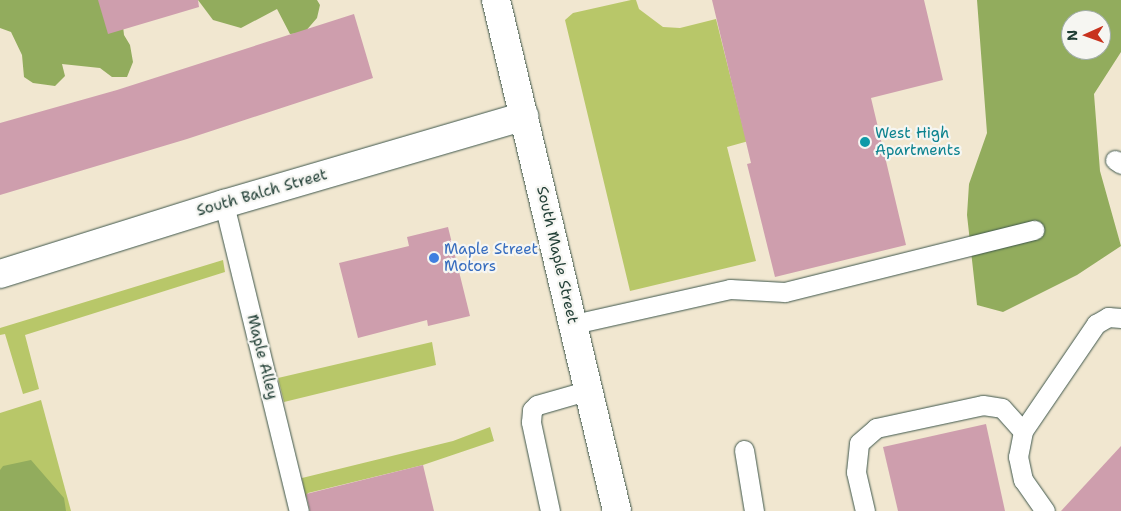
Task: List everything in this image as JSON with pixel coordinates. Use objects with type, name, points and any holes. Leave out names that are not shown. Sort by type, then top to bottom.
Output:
[{"type":"street","name":"South Maple Street","points":[[496,0],[617,511]]},
{"type":"street","name":"South Balch Street","points":[[0,274],[224,204],[524,116]]},
{"type":"lane","name":"Maple Alley","points":[[224,204],[295,510]]},
{"type":"lane","points":[[574,324],[730,289],[785,292],[1034,230]]},
{"type":"lane","points":[[1045,511],[1023,480],[1018,457],[1023,431],[1096,324],[1108,317],[1121,318]]},
{"type":"lane","points":[[550,511],[532,422],[532,410],[537,405],[589,390]]},
{"type":"lane","points":[[865,511],[856,472],[859,443],[876,428],[983,405],[1002,408],[1023,431]]},
{"type":"lane","points":[[744,450],[754,511]]},
{"type":"green space","points":[[0,0],[113,0],[122,17],[124,35],[130,45],[133,62],[127,77],[112,77],[100,68],[62,64],[65,76],[55,86],[33,83],[24,77],[22,55],[11,32],[0,28]]},
{"type":"green space","points":[[198,0],[317,0],[320,5],[317,18],[304,33],[290,34],[277,9],[241,28],[213,20]]},
{"type":"green space","points":[[636,0],[639,9],[663,27],[680,28],[716,19],[744,131],[792,129],[727,147],[756,261],[630,291],[565,20],[573,13]]},
{"type":"green space","points":[[977,0],[1121,0],[1121,52],[1094,94],[1100,171],[1121,246],[1077,275],[1003,312],[977,305],[967,215],[969,184],[987,133]]},
{"type":"green space","points":[[223,260],[225,272],[25,335],[39,389],[23,394],[5,334],[0,335],[0,328]]},
{"type":"green space","points":[[432,342],[436,365],[284,402],[278,378]]},
{"type":"green space","points":[[41,400],[71,511],[0,511],[0,413]]},
{"type":"green space","points":[[490,427],[494,441],[423,465],[308,493],[306,499],[302,478],[453,441]]},
{"type":"green space","points":[[31,460],[64,498],[66,511],[0,511],[0,470],[3,466]]},
{"type":"building","points":[[98,0],[198,0],[199,7],[108,34]]},
{"type":"building","name":"West High Apartments","points":[[712,0],[924,0],[943,80],[871,98],[906,245],[775,277],[747,164],[751,163]]},
{"type":"building","points":[[354,14],[373,78],[187,139],[0,195],[0,123],[117,90]]},
{"type":"building","points":[[448,227],[470,316],[428,326],[427,320],[358,338],[339,263],[409,246],[407,237]]},
{"type":"building","points":[[986,424],[1005,511],[898,511],[883,447]]},
{"type":"building","points":[[1121,446],[1121,511],[1061,511]]},
{"type":"building","points":[[423,465],[434,511],[310,511],[306,494]]},
{"type":"place","name":"West High Apartments","points":[[865,142]]},
{"type":"place","name":"Maple Street Motors","points":[[434,258]]}]
